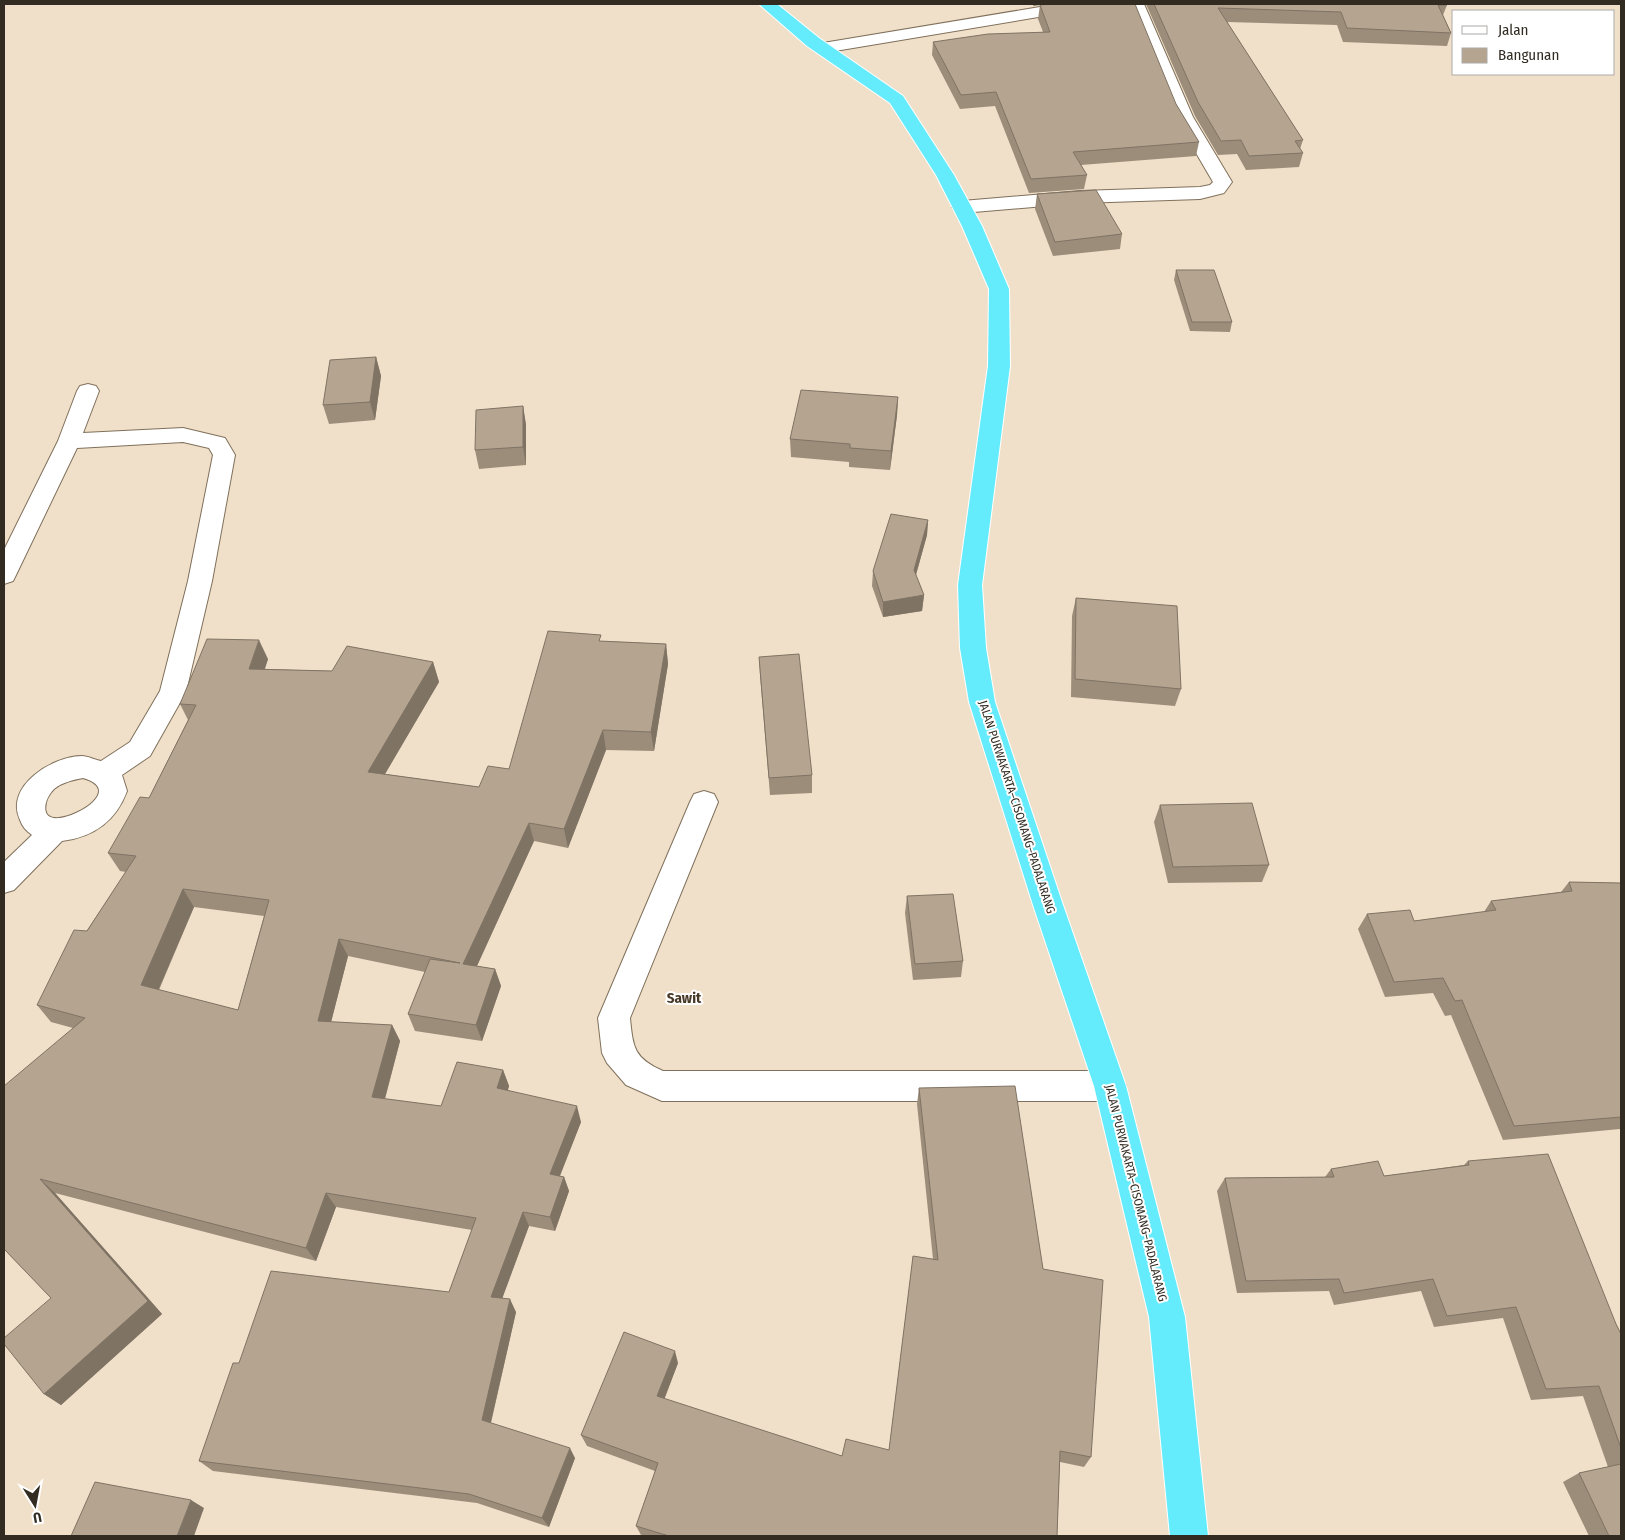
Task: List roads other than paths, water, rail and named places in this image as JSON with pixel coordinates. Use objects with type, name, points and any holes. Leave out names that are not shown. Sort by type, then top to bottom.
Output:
[{"type":"highway","name":"JALAN PURWAKARTA–CISOMANG–PADALARANG","points":[[767,4],[823,48],[897,100],[945,175],[972,226],[999,289],[999,366],[970,585],[973,648],[982,702],[1048,905],[1110,1086],[1167,1317],[1189,1536]]},
{"type":"street","points":[[823,48],[1086,4]]},
{"type":"street","points":[[962,207],[1080,198],[1200,193],[1217,189],[1223,182],[1184,117],[1148,27],[1136,4]]},
{"type":"street","points":[[4,575],[68,441],[88,391]]},
{"type":"street","points":[[68,441],[183,434],[217,443],[224,455],[200,581],[173,692],[140,749],[105,773]]},
{"type":"street","points":[[83,767],[105,773],[112,780],[111,800],[94,820],[68,830],[54,830],[43,827],[34,821],[30,812],[31,802],[44,782],[70,769],[83,767]]},
{"type":"street","points":[[704,802],[614,1018],[618,1053],[637,1075],[662,1086],[1110,1086]]},
{"type":"street","points":[[5,875],[54,830]]},
{"type":"district","name":"Sawit","points":[[684,998]]}]
